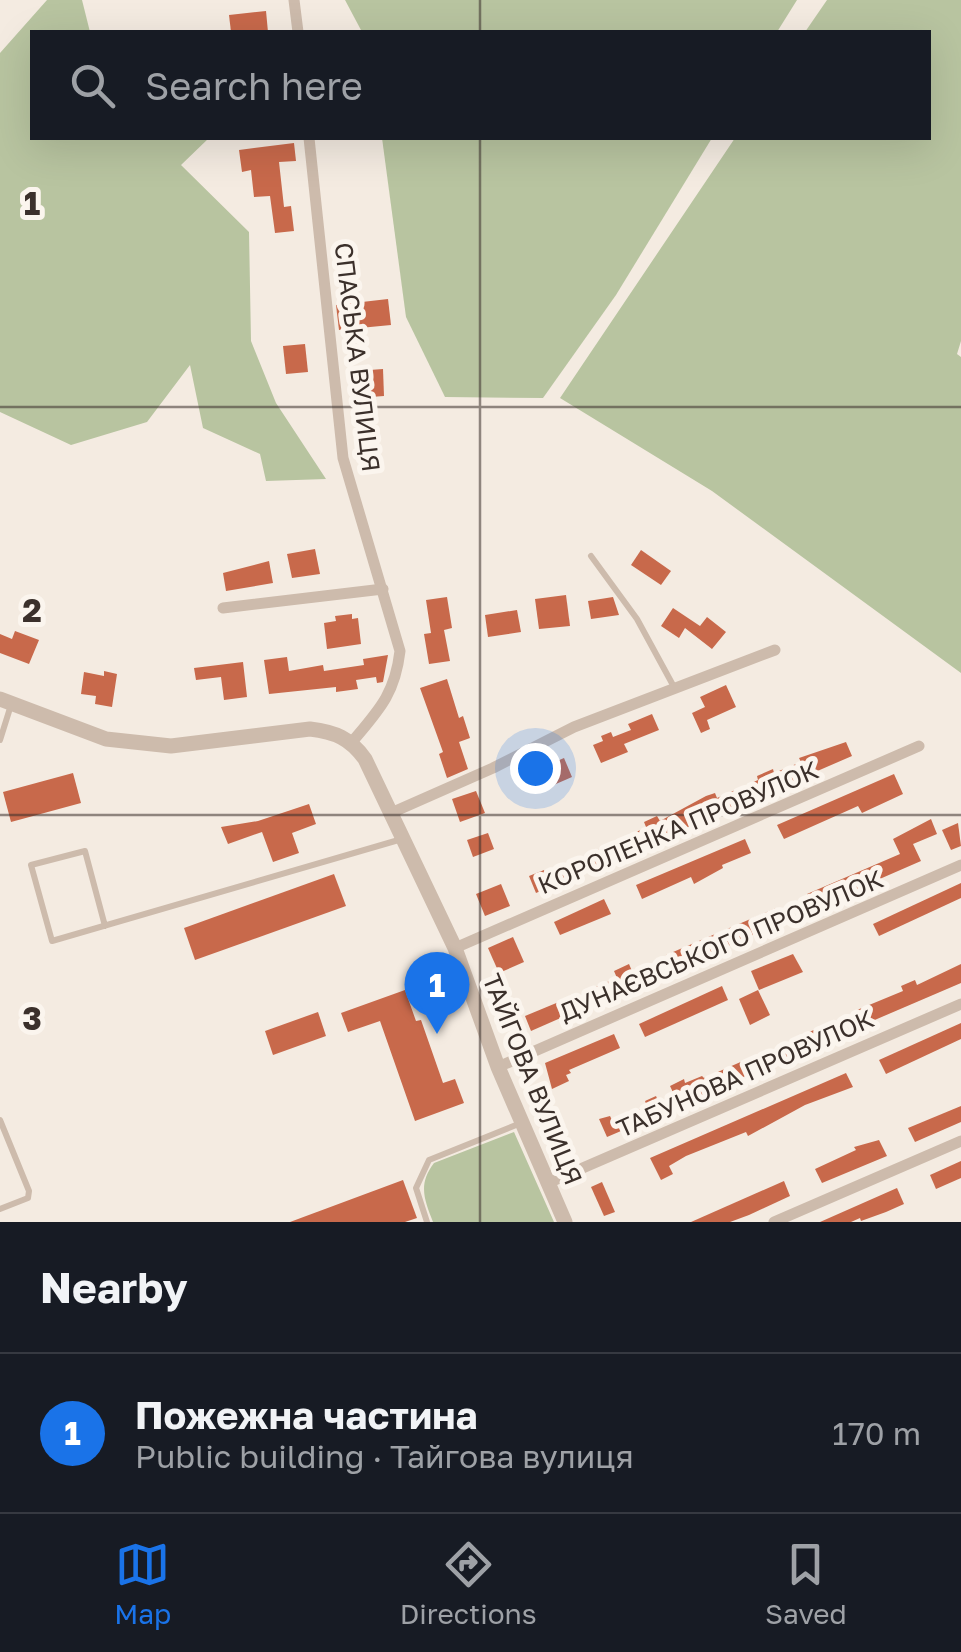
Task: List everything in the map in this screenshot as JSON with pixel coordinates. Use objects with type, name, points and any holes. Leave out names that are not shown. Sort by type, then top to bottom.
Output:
[{"type":"street","points":[[294,0],[298,30]]},
{"type":"street","name":"СПАСЬКА ВУЛИЦЯ","points":[[309,140],[343,458],[400,652],[389,697],[352,742]]},
{"type":"street","points":[[223,608],[383,589]]},
{"type":"street","points":[[391,813],[493,768],[574,726],[775,650]]},
{"type":"street","points":[[6,701],[106,739],[171,746],[310,729],[331,731],[352,742]]},
{"type":"street","name":"ТАЙГОВА ВУЛИЦЯ","points":[[352,742],[365,759],[455,948],[498,1067],[565,1222]]},
{"type":"street","name":"КОРОЛЕНКА ПРОВУЛОК","points":[[455,948],[919,746]]},
{"type":"street","name":"ДУНАЄВСЬКОГО ПРОВУЛОК","points":[[498,1067],[961,866]]},
{"type":"street","name":"ТАБУНОВА ПРОВУЛОК","points":[[548,1184],[961,1004]]},
{"type":"street","points":[[774,1222],[961,1140]]},
{"type":"lane","points":[[590,556],[637,619],[674,688]]},
{"type":"lane","points":[[0,740],[6,701]]},
{"type":"lane","points":[[106,926],[85,851],[32,864],[52,941],[106,926],[403,838]]},
{"type":"lane","points":[[0,1120],[29,1191],[28,1198],[0,1210]]},
{"type":"lane","points":[[426,1222],[416,1188],[428,1160],[522,1122]]},
{"type":"green space","points":[[47,0],[82,0],[90,30],[30,30],[30,140],[207,140],[181,165],[249,232],[251,341],[276,403],[326,479],[266,481],[260,454],[203,428],[190,365],[147,422],[71,445],[0,412],[0,53]]},
{"type":"green space","points":[[345,0],[797,0],[778,30],[361,30]]},
{"type":"green space","points":[[827,0],[961,0],[961,341],[957,354],[961,357],[961,673],[712,491],[560,398],[734,140],[931,140],[931,30],[806,30]]},
{"type":"green space","points":[[382,140],[711,140],[616,295],[543,398],[445,397],[406,317]]},
{"type":"green space","points":[[514,1132],[554,1222],[433,1222],[424,1192],[434,1163]]},
{"type":"building","points":[[266,11],[268,30],[231,30],[229,15]]},
{"type":"building","points":[[294,143],[296,161],[279,162],[284,207],[291,206],[294,231],[275,233],[270,196],[254,197],[251,170],[242,172],[239,150]]},
{"type":"building","points":[[388,299],[391,325],[339,330],[336,305]]},
{"type":"building","points":[[305,344],[308,372],[286,374],[283,346]]},
{"type":"building","points":[[383,369],[384,396],[357,398],[356,371]]},
{"type":"building","points":[[315,549],[320,574],[292,578],[287,554]]},
{"type":"building","points":[[641,550],[671,571],[661,585],[631,565]]},
{"type":"building","points":[[269,561],[273,583],[226,591],[223,573]]},
{"type":"building","points":[[566,595],[570,626],[539,629],[535,599]]},
{"type":"building","points":[[447,597],[452,628],[444,630],[450,661],[429,664],[424,634],[431,633],[426,600]]},
{"type":"building","points":[[613,597],[619,615],[591,619],[588,601]]},
{"type":"building","points":[[673,608],[700,626],[707,617],[726,632],[712,649],[685,628],[679,638],[661,626]]},
{"type":"building","points":[[517,610],[521,632],[488,637],[485,615]]},
{"type":"building","points":[[352,614],[352,619],[358,618],[361,644],[327,649],[324,623],[336,621],[335,616]]},
{"type":"building","points":[[15,631],[39,640],[29,664],[0,653],[0,634],[12,639]]},
{"type":"building","points":[[388,655],[383,682],[377,683],[376,677],[356,680],[358,689],[336,692],[336,687],[269,694],[264,660],[287,657],[289,671],[323,665],[324,671],[364,665],[363,659]]},
{"type":"building","points":[[243,662],[247,697],[224,700],[221,677],[196,680],[194,668]]},
{"type":"building","points":[[104,671],[117,674],[112,707],[95,704],[96,696],[81,694],[84,672],[104,676]]},
{"type":"building","points":[[447,679],[470,738],[459,742],[468,769],[447,778],[439,754],[443,752],[420,688]]},
{"type":"building","points":[[726,685],[736,707],[707,720],[710,729],[701,733],[692,713],[705,707],[700,697]]},
{"type":"building","points":[[652,714],[659,730],[624,744],[628,752],[601,763],[593,745],[603,741],[601,736],[611,732],[613,737],[631,730],[628,724]]},
{"type":"building","points":[[846,742],[852,756],[536,893],[529,876],[544,870],[545,873],[621,840],[646,827],[644,822],[657,816],[660,821],[706,796],[715,793],[717,798],[773,769],[774,773],[801,762],[799,758]]},
{"type":"building","points":[[564,758],[572,777],[549,787],[541,768]]},
{"type":"building","points":[[73,773],[81,803],[11,822],[3,792]]},
{"type":"building","points":[[894,774],[903,794],[862,813],[858,806],[784,839],[777,825]]},
{"type":"building","points":[[476,791],[485,813],[460,822],[452,799]]},
{"type":"building","points":[[309,804],[316,824],[292,833],[299,853],[273,862],[262,832],[228,844],[221,827],[258,821]]},
{"type":"building","points":[[931,819],[937,834],[913,844],[921,861],[813,908],[807,894],[900,854],[893,839]]},
{"type":"building","points":[[958,823],[961,846],[951,850],[942,830]]},
{"type":"building","points":[[488,833],[494,849],[473,857],[467,840]]},
{"type":"building","points":[[745,839],[751,853],[722,865],[723,868],[694,884],[691,877],[642,899],[636,885]]},
{"type":"building","points":[[334,874],[346,906],[195,960],[184,928]]},
{"type":"building","points":[[961,883],[961,898],[879,936],[873,924]]},
{"type":"building","points":[[501,884],[510,906],[485,916],[476,894]]},
{"type":"building","points":[[604,899],[611,914],[560,935],[554,922]]},
{"type":"building","points":[[776,908],[783,922],[673,970],[666,955]]},
{"type":"building","points":[[513,937],[524,962],[499,973],[488,948]]},
{"type":"building","points":[[793,954],[803,972],[759,990],[751,971]]},
{"type":"building","points":[[629,964],[638,985],[594,1004],[588,990],[617,978],[614,971]]},
{"type":"building","points":[[961,964],[961,983],[863,1025],[857,1010],[903,991],[901,986],[915,980],[917,985]]},
{"type":"building","points":[[722,986],[728,1000],[645,1037],[639,1024]]},
{"type":"building","points":[[405,990],[416,1021],[421,1020],[443,1083],[455,1079],[464,1103],[415,1121],[380,1021],[348,1032],[341,1013]]},
{"type":"building","points":[[758,990],[770,1015],[750,1025],[739,999]]},
{"type":"building","points":[[566,999],[572,1013],[531,1031],[525,1016]]},
{"type":"building","points":[[318,1012],[326,1036],[273,1055],[265,1031]]},
{"type":"building","points":[[961,1023],[961,1039],[886,1074],[879,1060]]},
{"type":"building","points":[[826,1025],[831,1039],[679,1105],[670,1086],[684,1079],[685,1083],[704,1078],[752,1057],[753,1060],[811,1036],[809,1032]]},
{"type":"building","points":[[614,1034],[620,1048],[569,1070],[569,1081],[552,1089],[545,1063]]},
{"type":"building","points":[[846,1073],[853,1087],[805,1105],[748,1136],[746,1132],[686,1156],[669,1166],[673,1174],[661,1180],[650,1158]]},
{"type":"building","points":[[656,1096],[663,1113],[607,1137],[599,1119],[610,1116],[613,1122],[647,1106],[645,1101]]},
{"type":"building","points":[[961,1106],[961,1122],[915,1142],[908,1128]]},
{"type":"building","points":[[879,1140],[887,1156],[822,1183],[815,1169],[856,1150],[854,1147]]},
{"type":"building","points":[[961,1161],[961,1178],[936,1189],[930,1175]]},
{"type":"building","points":[[403,1180],[417,1218],[405,1222],[290,1222]]},
{"type":"building","points":[[784,1181],[790,1196],[749,1215],[730,1222],[691,1222]]},
{"type":"building","points":[[602,1182],[615,1212],[604,1216],[591,1187]]},
{"type":"building","points":[[897,1188],[904,1204],[886,1212],[861,1221],[860,1218],[851,1222],[820,1222]]},
{"type":"place","name":"Пожежна частина","points":[[437,1034]]}]
